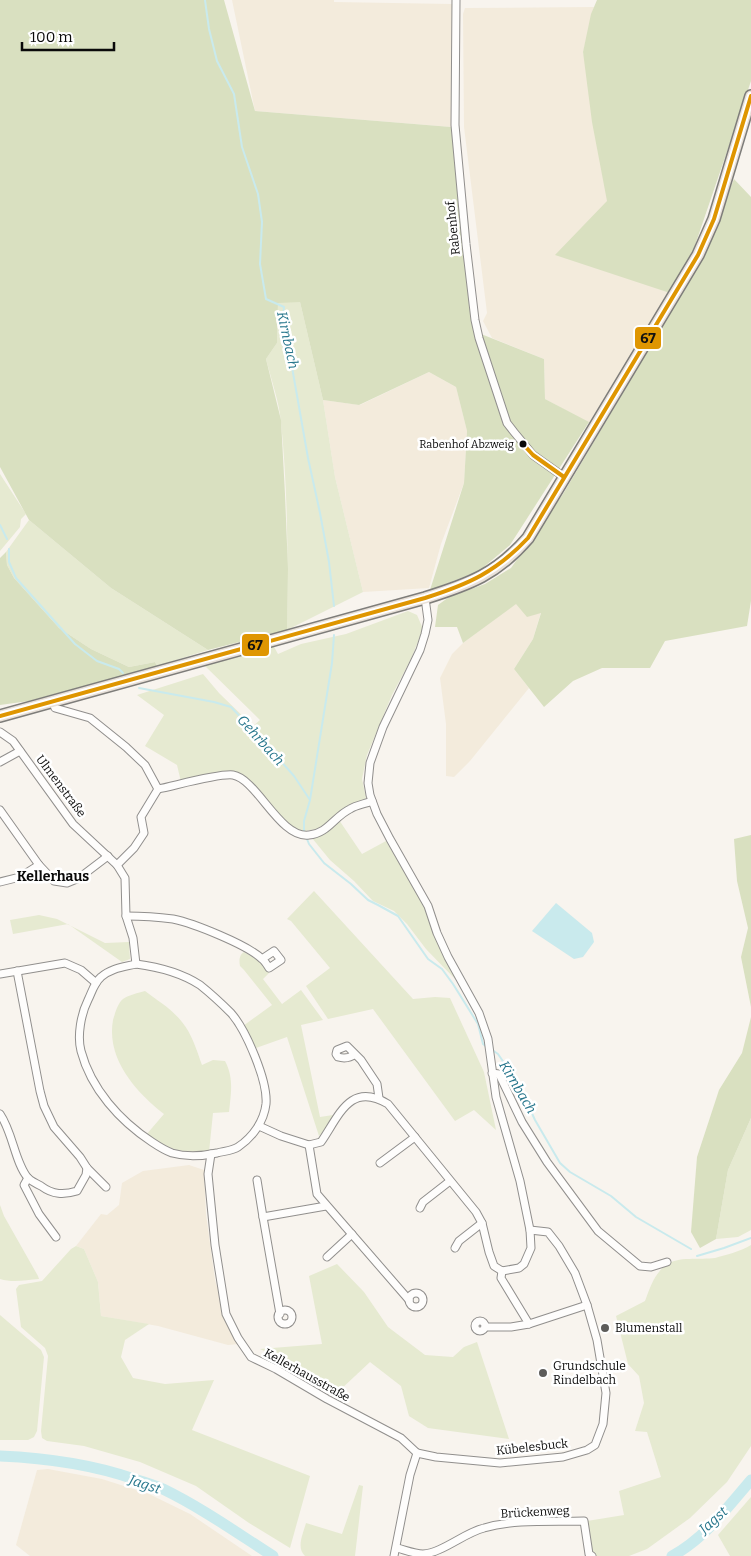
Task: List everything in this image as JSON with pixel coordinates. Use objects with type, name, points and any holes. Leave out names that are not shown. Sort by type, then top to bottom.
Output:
[{"type":"main road","points":[[0,716],[426,598],[469,583],[493,570],[506,560],[528,538],[690,269],[706,238],[726,182],[751,96]]},
{"type":"street","name":"Rabenhof","points":[[456,0],[455,125],[461,195],[479,338],[507,423],[533,455],[564,477]]},
{"type":"street","points":[[259,1126],[308,1145],[321,1142],[343,1108],[352,1099],[364,1096],[379,1098],[388,1104],[476,1212],[482,1223],[494,1266],[502,1271],[519,1268],[524,1264],[531,1248],[530,1230],[520,1181],[496,1097],[488,1040],[479,1013],[440,941],[428,906],[390,839],[372,801],[368,784],[370,763],[383,726],[420,650],[428,620],[426,598]]},
{"type":"street","points":[[52,701],[55,708],[90,718],[126,747],[146,764],[158,789]]},
{"type":"street","name":"Ulmenstraße","points":[[0,732],[13,741],[73,824],[117,865],[125,878],[126,916],[133,938],[136,964]]},
{"type":"street","points":[[0,762],[20,751]]},
{"type":"street","points":[[117,865],[134,848],[144,833],[141,817],[158,789],[217,776],[234,775],[246,783],[284,824],[295,833],[308,836],[324,831],[350,809],[372,801]]},
{"type":"street","points":[[0,810],[38,865],[54,881],[67,883],[79,878],[108,856]]},
{"type":"street","points":[[0,882],[20,877],[38,865]]},
{"type":"street","points":[[126,916],[174,920],[191,924],[238,944],[262,959]]},
{"type":"street","points":[[0,974],[65,963],[81,970],[96,983]]},
{"type":"street","points":[[136,964],[173,971],[200,985],[231,1014],[245,1035],[264,1085],[266,1104],[259,1126],[248,1140],[236,1149],[211,1154],[188,1155],[172,1153],[134,1130],[113,1110],[98,1089],[81,1051],[80,1035],[84,1008],[96,983],[102,976],[114,969],[136,964]]},
{"type":"street","points":[[17,971],[44,1106],[54,1127],[87,1168],[106,1186]]},
{"type":"street","points":[[355,1054],[377,1084],[379,1098]]},
{"type":"street","points":[[492,1073],[499,1074],[522,1122],[547,1162],[598,1231],[640,1266],[651,1267],[667,1262]]},
{"type":"street","points":[[0,1114],[6,1122],[22,1168],[28,1178],[45,1189],[64,1195],[77,1191],[86,1175],[87,1168]]},
{"type":"street","points":[[380,1163],[415,1137]]},
{"type":"street","points":[[308,1145],[317,1194],[409,1300]]},
{"type":"street","name":"Kellerhausstraße","points":[[211,1154],[208,1174],[215,1245],[226,1314],[238,1338],[251,1357],[401,1438],[417,1453]]},
{"type":"street","points":[[28,1178],[24,1185],[39,1214],[56,1237]]},
{"type":"street","points":[[257,1180],[280,1314]]},
{"type":"street","points":[[420,1208],[423,1202],[450,1181]]},
{"type":"street","points":[[263,1217],[326,1206]]},
{"type":"street","points":[[455,1248],[459,1242],[482,1223]]},
{"type":"street","name":"Kübelesbuck","points":[[417,1453],[454,1460],[500,1463],[563,1457],[587,1450],[595,1445],[603,1424],[606,1393],[597,1340],[587,1305],[575,1273],[559,1246],[548,1232],[530,1230]]},
{"type":"street","points":[[326,1257],[352,1234]]},
{"type":"street","points":[[502,1271],[501,1278],[529,1324]]},
{"type":"street","points":[[486,1326],[511,1327],[529,1324],[587,1305]]},
{"type":"street","points":[[394,1556],[410,1476],[417,1453]]},
{"type":"street","name":"Brückenweg","points":[[397,1548],[423,1554],[438,1550],[464,1535],[483,1528],[504,1524],[545,1521],[584,1521],[589,1554],[592,1556]]},
{"type":"shaded area","points":[[232,0],[334,0],[334,2],[452,4],[451,127],[255,111]]},
{"type":"shaded area","points":[[594,7],[583,53],[670,293],[589,423],[545,399],[544,359],[492,338],[483,321],[487,313],[464,127],[463,14],[465,8]]},
{"type":"shaded area","points":[[429,372],[456,387],[467,431],[464,483],[441,544],[429,588],[363,592],[335,477],[323,400],[360,405]]},
{"type":"shaded area","points":[[516,603],[541,612],[533,639],[514,669],[529,688],[470,761],[454,777],[446,776],[446,724],[440,678],[452,654],[463,643]]},
{"type":"shaded area","points":[[189,1165],[204,1170],[206,1214],[215,1280],[230,1331],[239,1344],[228,1345],[158,1326],[101,1316],[98,1282],[84,1249],[76,1246],[101,1214],[107,1215],[119,1205],[122,1183],[143,1171]]},
{"type":"shaded area","points":[[48,1469],[102,1479],[149,1494],[190,1514],[252,1556],[30,1556],[16,1545],[37,1470]]},
{"type":"green space","points":[[0,0],[224,0],[255,111],[451,127],[476,332],[544,359],[545,399],[589,422],[510,545],[479,571],[430,590],[464,483],[467,431],[456,387],[429,372],[359,405],[323,400],[300,302],[278,303],[277,343],[266,359],[281,420],[288,569],[287,630],[208,650],[111,588],[29,520],[0,467]]},
{"type":"green space","points":[[597,0],[751,0],[751,81],[690,260],[670,293],[555,255],[607,201],[592,122],[583,52],[591,14]]},
{"type":"green space","points":[[734,179],[751,197],[751,601],[747,626],[665,641],[650,668],[602,668],[573,681],[544,707],[514,669],[533,639],[541,613],[527,617],[516,604],[463,643],[457,627],[435,627],[438,605],[449,597],[485,584],[511,568],[563,494],[698,266]]},
{"type":"green space","points":[[278,302],[300,302],[323,400],[335,477],[363,592],[287,630],[287,526],[281,422],[279,406],[266,359],[277,343]]},
{"type":"green space","points":[[0,474],[26,514],[21,519],[20,527],[0,551]]},
{"type":"green space","points":[[29,520],[111,588],[208,650],[157,666],[155,662],[129,667],[91,649],[59,628],[14,578],[7,565],[6,552]]},
{"type":"green space","points":[[6,552],[7,565],[14,578],[59,628],[91,649],[129,667],[155,662],[157,666],[29,701],[0,705],[0,558]]},
{"type":"green space","points":[[408,611],[417,615],[423,629],[411,659],[392,695],[367,755],[362,779],[366,798],[346,808],[321,828],[300,832],[292,827],[244,778],[232,772],[181,782],[177,765],[145,746],[164,715],[137,695],[203,674],[219,693],[253,726],[260,720],[204,665],[273,645],[278,654],[301,644],[346,634]]},
{"type":"green space","points":[[339,820],[362,854],[386,841],[423,904],[443,954],[456,980],[426,949],[407,924],[394,911],[373,901],[330,860],[312,838],[323,834]]},
{"type":"green space","points":[[751,835],[751,1007],[741,957],[748,928],[737,881],[734,839]]},
{"type":"green space","points":[[314,891],[413,999],[450,998],[484,1072],[496,1130],[474,1110],[455,1121],[373,1009],[328,1019],[306,986],[330,968],[291,921],[287,919]]},
{"type":"green space","points":[[39,915],[57,919],[67,924],[13,934],[10,920]]},
{"type":"green space","points":[[70,926],[105,943],[129,942],[130,959],[122,962]]},
{"type":"green space","points":[[244,952],[260,961],[269,973],[263,979],[282,1004],[301,990],[323,1020],[301,1025],[320,1117],[333,1115],[325,1130],[319,1136],[287,1037],[256,1048],[243,1026],[272,1005],[240,966],[240,958]]},
{"type":"green space","points":[[145,991],[169,1009],[186,1027],[202,1065],[213,1060],[225,1061],[228,1067],[231,1086],[229,1112],[213,1113],[209,1152],[176,1150],[146,1135],[164,1114],[143,1096],[125,1073],[114,1048],[112,1034],[116,1009],[121,1001],[128,996]]},
{"type":"green space","points":[[751,1017],[751,1118],[728,1170],[716,1239],[700,1248],[691,1232],[697,1157],[719,1090],[742,1053]]},
{"type":"green space","points":[[751,1118],[751,1230],[738,1237],[716,1239],[728,1170]]},
{"type":"green space","points":[[0,1205],[4,1216],[39,1279],[15,1281],[0,1279]]},
{"type":"green space","points":[[751,1245],[751,1446],[727,1482],[690,1518],[647,1549],[629,1556],[596,1556],[592,1553],[587,1521],[624,1515],[619,1491],[661,1477],[647,1432],[635,1431],[644,1403],[639,1376],[628,1364],[616,1316],[645,1301],[655,1277],[671,1262],[683,1259],[715,1258]]},
{"type":"green space","points":[[76,1246],[84,1249],[98,1282],[101,1316],[149,1324],[125,1340],[121,1357],[133,1378],[165,1384],[214,1380],[192,1430],[310,1476],[290,1548],[249,1523],[196,1486],[140,1462],[84,1446],[47,1441],[42,1438],[41,1431],[48,1356],[45,1348],[21,1327],[16,1289],[19,1285],[42,1281]]},
{"type":"green space","points":[[337,1264],[364,1292],[388,1327],[425,1355],[453,1357],[464,1347],[477,1342],[509,1439],[428,1428],[409,1416],[401,1386],[370,1362],[339,1391],[311,1373],[260,1349],[322,1344],[309,1276]]},
{"type":"green space","points":[[0,1315],[41,1350],[44,1357],[37,1431],[34,1437],[28,1440],[0,1440]]},
{"type":"green space","points":[[359,1485],[363,1486],[355,1556],[305,1556],[302,1553],[301,1545],[306,1523],[342,1534]]},
{"type":"green space","points":[[751,1497],[751,1556],[730,1556],[718,1535]]},
{"type":"water","points":[[556,903],[592,933],[594,942],[583,957],[574,959],[532,931]]},
{"type":"waterway","name":"Kirnbach","points":[[205,0],[209,29],[217,61],[234,94],[242,147],[258,194],[262,222],[260,264],[266,299],[284,307],[283,316],[308,458],[329,562],[334,606]]},
{"type":"waterway","name":"Gehrbach","points":[[0,525],[7,539]]},
{"type":"waterway","name":"Gehrbach","points":[[9,549],[9,562],[16,578],[75,644],[97,661],[119,669],[123,673]]},
{"type":"waterway","name":"Kirnbach","points":[[304,831],[304,821],[310,800],[332,663],[334,635]]},
{"type":"waterway","name":"Gehrbach","points":[[139,688],[231,707],[294,776],[310,800]]},
{"type":"waterway","name":"Kirnbach","points":[[307,839],[324,863],[368,900],[398,916],[428,959],[442,969],[453,984],[478,1024],[483,1044],[487,1047]]},
{"type":"waterway","name":"Kirnbach","points":[[491,1049],[498,1054],[518,1083],[535,1120],[560,1163],[570,1172],[611,1196],[636,1217],[691,1249]]},
{"type":"waterway","name":"Kirnbach","points":[[697,1256],[751,1238]]},
{"type":"waterway","name":"Jagst","points":[[0,1456],[34,1458],[85,1466],[156,1486],[205,1512],[273,1556]]},
{"type":"waterway","name":"Jagst","points":[[672,1556],[705,1532],[751,1480]]},
{"type":"transit line","name":"67","points":[[0,716],[425,598],[455,588],[481,576],[505,560],[528,538],[698,255],[714,219],[751,96]]},
{"type":"transit line","name":"67","points":[[523,444],[533,455],[564,477]]},
{"type":"place","name":"Rabenhof Abzweig","points":[[523,444]]},
{"type":"place","name":"Blumenstall","points":[[605,1328]]},
{"type":"place","name":"Grundschule Rindelbach","points":[[543,1373]]},
{"type":"district","name":"Kellerhaus","points":[[53,876]]}]
